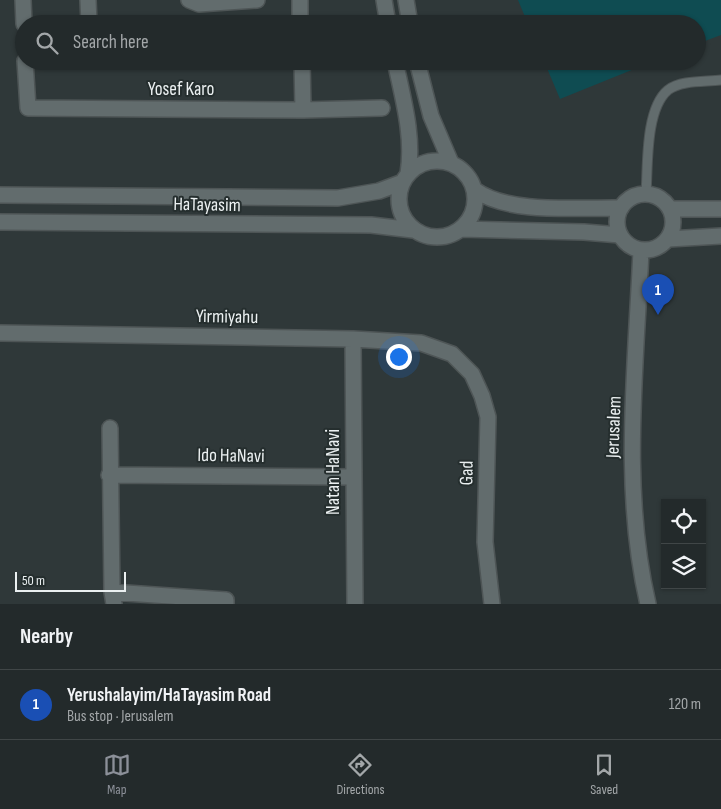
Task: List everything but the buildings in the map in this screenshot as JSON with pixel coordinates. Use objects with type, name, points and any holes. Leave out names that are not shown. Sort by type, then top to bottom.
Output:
[{"type":"street","points":[[23,0],[24,15]]},
{"type":"street","points":[[88,0],[89,15]]},
{"type":"street","points":[[189,0],[199,4],[257,0]]},
{"type":"street","points":[[300,0],[300,15]]},
{"type":"street","points":[[384,0],[386,15]]},
{"type":"street","points":[[406,0],[408,15]]},
{"type":"street","name":"Yosef Karo","points":[[26,70],[28,108],[303,110],[382,108]]},
{"type":"street","points":[[302,70],[303,110]]},
{"type":"street","points":[[397,70],[410,133],[411,154],[399,203],[406,222],[413,230],[425,236],[438,238],[450,236],[468,223],[475,207],[475,190]]},
{"type":"street","points":[[419,70],[431,116],[451,163]]},
{"type":"street","points":[[406,178],[416,168],[432,161],[451,163],[466,174],[475,190],[483,196],[507,204],[535,207],[621,208]]},
{"type":"street","name":"HaTayasim","points":[[0,194],[338,198],[379,191],[406,178]]},
{"type":"street","points":[[646,194],[661,199],[670,209],[673,228],[668,239],[656,248],[641,250],[630,245],[620,235],[617,222],[621,208],[630,198],[646,194]]},
{"type":"street","points":[[670,209],[721,209]]},
{"type":"street","name":"HaTayasim","points":[[0,222],[371,225],[413,230]]},
{"type":"street","points":[[461,229],[584,232],[620,235]]},
{"type":"street","points":[[668,239],[721,236]]},
{"type":"street","name":"Jerusalem","points":[[641,250],[633,449],[638,563],[648,604]]},
{"type":"street","name":"Yirmiyahu","points":[[0,333],[353,339],[421,343],[452,354]]},
{"type":"street","name":"Natan HaNavi","points":[[353,339],[355,604]]},
{"type":"street","name":"Gad","points":[[452,354],[472,374],[482,396],[488,417],[485,542],[492,604]]},
{"type":"street","points":[[110,428],[109,475],[113,598],[226,600],[226,604]]},
{"type":"street","name":"Ido HaNavi","points":[[109,475],[353,477]]},
{"type":"lane","points":[[646,194],[651,126],[656,104],[668,90],[682,84],[721,80]]},
{"type":"shaded area","points":[[518,0],[721,0],[721,35],[706,41],[706,15],[524,15]]},
{"type":"shaded area","points":[[548,70],[632,70],[560,99]]},
{"type":"place","name":"Yerushalayim/HaTayasim Road","points":[[658,315]]}]
